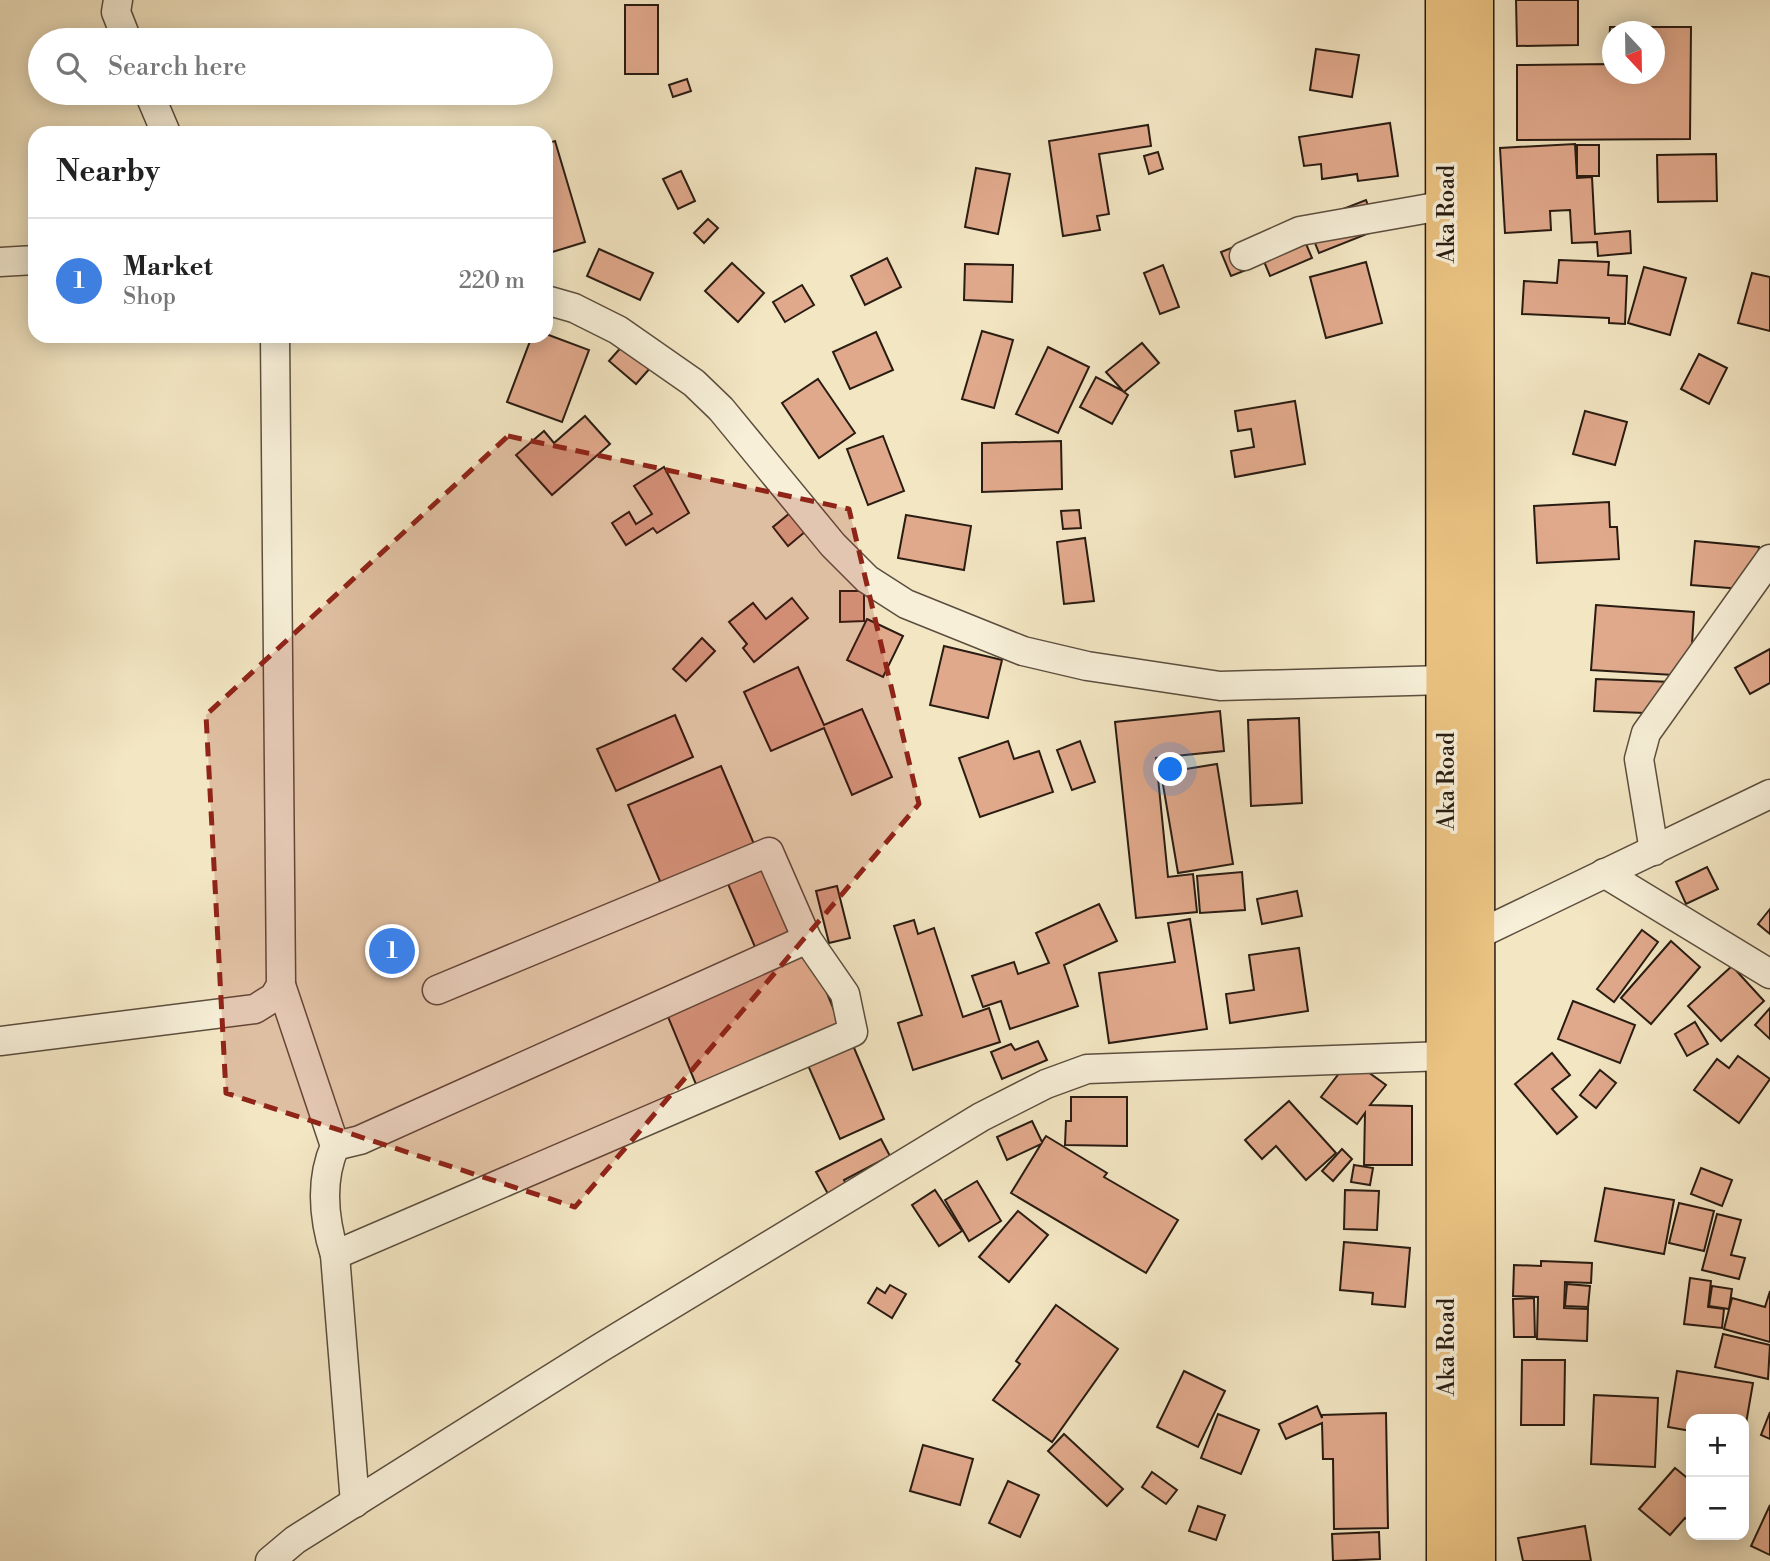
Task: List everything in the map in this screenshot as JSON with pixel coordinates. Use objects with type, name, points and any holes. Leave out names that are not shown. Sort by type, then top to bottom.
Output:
[{"type":"main road","name":"Aka Road","points":[[1445,0],[1446,1561]]},
{"type":"main road","name":"Aka Road","points":[[1474,0],[1476,1561]]},
{"type":"street","points":[[118,0],[116,12],[122,28]]},
{"type":"street","points":[[154,105],[163,126]]},
{"type":"street","points":[[1244,256],[1300,232],[1447,205]]},
{"type":"street","points":[[0,262],[28,260]]},
{"type":"street","points":[[553,302],[575,308],[618,330],[694,383],[721,409],[833,545],[867,579],[906,604],[1023,651],[1087,666],[1220,686],[1446,680]]},
{"type":"street","points":[[275,343],[281,985],[335,1146],[327,1165],[326,1227],[335,1255],[355,1503]]},
{"type":"street","points":[[1654,851],[1639,759],[1646,733],[1770,559]]},
{"type":"street","points":[[1477,935],[1770,794]]},
{"type":"street","points":[[335,1255],[853,1032],[845,994],[807,939],[769,852],[437,990]]},
{"type":"street","points":[[1604,873],[1770,974]]},
{"type":"street","points":[[335,1146],[360,1140],[807,939]]},
{"type":"street","points":[[0,1041],[243,1012],[255,1009],[274,997],[281,985]]},
{"type":"street","points":[[270,1561],[295,1540],[600,1348],[981,1117],[1046,1084],[1087,1069],[1445,1056]]},
{"type":"highlighted area","points":[[508,436],[849,509],[919,804],[575,1207],[226,1093],[206,715]]},
{"type":"building","points":[[1516,0],[1578,0],[1578,45],[1517,46]]},
{"type":"building","points":[[625,5],[658,5],[658,74],[625,74]]},
{"type":"building","points":[[1665,27],[1691,27],[1690,139],[1517,140],[1517,65],[1602,64],[1602,84],[1665,84]]},
{"type":"building","points":[[1316,49],[1359,55],[1352,97],[1310,90]]},
{"type":"building","points":[[687,79],[691,91],[673,97],[669,85]]},
{"type":"building","points":[[1390,123],[1398,176],[1358,181],[1357,174],[1322,179],[1321,164],[1304,166],[1299,137]]},
{"type":"building","points":[[1148,125],[1151,146],[1099,154],[1109,214],[1097,216],[1100,230],[1063,236],[1049,141]]},
{"type":"building","points":[[555,141],[585,242],[553,252]]},
{"type":"building","points":[[1575,144],[1577,178],[1592,177],[1595,234],[1630,231],[1631,253],[1598,256],[1597,242],[1572,243],[1570,210],[1550,211],[1551,230],[1505,233],[1500,148]]},
{"type":"building","points":[[1577,145],[1599,145],[1599,176],[1577,176]]},
{"type":"building","points":[[1158,152],[1163,169],[1149,174],[1144,156]]},
{"type":"building","points":[[1716,154],[1717,201],[1658,202],[1657,155]]},
{"type":"building","points":[[976,168],[1010,174],[998,234],[965,227]]},
{"type":"building","points":[[681,171],[695,201],[678,209],[663,179]]},
{"type":"building","points":[[1366,200],[1377,230],[1319,253],[1307,223]]},
{"type":"building","points":[[708,219],[718,228],[704,243],[694,233]]},
{"type":"building","points":[[1298,225],[1312,258],[1270,276],[1256,242]]},
{"type":"building","points":[[1249,241],[1259,265],[1231,276],[1221,252]]},
{"type":"building","points":[[599,249],[653,273],[640,300],[587,276]]},
{"type":"building","points":[[887,258],[901,287],[865,305],[851,276]]},
{"type":"building","points":[[1559,260],[1609,262],[1608,275],[1627,276],[1625,324],[1609,323],[1609,318],[1522,314],[1524,281],[1557,283]]},
{"type":"building","points":[[1366,262],[1382,323],[1326,338],[1310,277]]},
{"type":"building","points":[[732,263],[764,293],[738,322],[705,291]]},
{"type":"building","points":[[965,264],[1013,265],[1012,302],[964,300]]},
{"type":"building","points":[[1163,265],[1179,307],[1160,314],[1144,273]]},
{"type":"building","points":[[1644,267],[1686,278],[1670,335],[1628,323]]},
{"type":"building","points":[[1752,273],[1770,277],[1770,331],[1738,323]]},
{"type":"building","points":[[802,285],[814,305],[785,322],[773,302]]},
{"type":"building","points":[[982,331],[1013,340],[994,408],[962,399]]},
{"type":"building","points":[[876,332],[893,370],[850,389],[833,352]]},
{"type":"building","points":[[553,337],[589,350],[562,422],[507,402],[529,343],[553,343]]},
{"type":"building","points":[[1142,343],[1159,363],[1124,392],[1128,395],[1112,424],[1080,407],[1096,377],[1123,391],[1106,372]]},
{"type":"building","points":[[624,344],[651,367],[636,384],[609,361]]},
{"type":"building","points":[[1048,347],[1089,367],[1058,433],[1016,414]]},
{"type":"building","points":[[1699,354],[1727,368],[1709,404],[1681,389]]},
{"type":"building","points":[[818,379],[855,433],[819,458],[782,403]]},
{"type":"building","points":[[1295,401],[1305,464],[1235,477],[1231,451],[1254,447],[1251,429],[1238,431],[1235,411]]},
{"type":"building","points":[[1585,411],[1627,422],[1615,465],[1573,454]]},
{"type":"building","points":[[585,416],[610,444],[552,495],[516,455],[544,431],[554,443]]},
{"type":"building","points":[[883,436],[904,491],[868,505],[847,449]]},
{"type":"building","points":[[1061,441],[1062,489],[982,492],[982,443]]},
{"type":"building","points":[[664,467],[689,513],[657,533],[653,528],[626,545],[612,523],[629,512],[636,524],[652,514],[634,486]]},
{"type":"building","points":[[1609,502],[1610,527],[1617,527],[1619,559],[1537,563],[1534,506]]},
{"type":"building","points":[[796,508],[812,526],[788,546],[773,527]]},
{"type":"building","points":[[1079,510],[1081,528],[1063,529],[1061,511]]},
{"type":"building","points":[[906,515],[971,526],[964,570],[898,558]]},
{"type":"building","points":[[1085,538],[1094,601],[1064,604],[1057,542]]},
{"type":"building","points":[[1695,541],[1759,547],[1755,590],[1691,585]]},
{"type":"building","points":[[840,591],[864,591],[864,621],[840,622]]},
{"type":"building","points":[[792,598],[808,618],[754,662],[743,648],[747,644],[729,622],[753,603],[766,619]]},
{"type":"building","points":[[1596,605],[1694,612],[1690,676],[1591,670]]},
{"type":"building","points":[[867,619],[903,636],[883,677],[847,660]]},
{"type":"building","points":[[702,638],[715,651],[686,681],[673,669]]},
{"type":"building","points":[[944,646],[1002,660],[988,718],[930,705]]},
{"type":"building","points":[[1770,649],[1770,683],[1750,694],[1735,668]]},
{"type":"building","points":[[798,667],[824,725],[862,709],[892,777],[852,795],[824,728],[771,751],[744,692]]},
{"type":"building","points":[[1596,679],[1672,682],[1671,714],[1594,711]]},
{"type":"building","points":[[1220,711],[1224,751],[1156,758],[1168,877],[1193,874],[1197,912],[1136,918],[1115,722]]},
{"type":"building","points":[[675,715],[693,757],[616,791],[597,749]]},
{"type":"building","points":[[1299,718],[1302,803],[1251,806],[1248,720]]},
{"type":"building","points":[[1008,741],[1014,759],[1039,751],[1053,792],[980,817],[959,758]]},
{"type":"building","points":[[1080,741],[1095,782],[1072,790],[1057,750]]},
{"type":"building","points":[[1217,764],[1233,864],[1178,873],[1161,773]]},
{"type":"building","points":[[721,766],[754,844],[662,886],[628,805]]},
{"type":"building","points":[[767,859],[800,936],[758,954],[725,877]]},
{"type":"building","points":[[1707,867],[1718,889],[1686,904],[1676,882]]},
{"type":"building","points":[[1242,872],[1245,910],[1200,913],[1197,876]]},
{"type":"building","points":[[837,886],[850,938],[829,943],[816,891]]},
{"type":"building","points":[[1297,891],[1302,916],[1262,924],[1257,899]]},
{"type":"building","points":[[1099,904],[1117,941],[1064,965],[1078,1006],[1010,1029],[1001,1001],[983,1007],[972,976],[1014,962],[1018,974],[1049,963],[1036,933]]},
{"type":"building","points":[[1770,909],[1770,934],[1758,924]]},
{"type":"building","points":[[1190,919],[1207,1029],[1109,1043],[1099,973],[1175,962],[1168,923]]},
{"type":"building","points":[[914,920],[918,934],[934,928],[963,1017],[989,1008],[1000,1042],[913,1070],[898,1023],[922,1015],[894,926]]},
{"type":"building","points":[[1642,930],[1658,942],[1614,1002],[1597,989]]},
{"type":"building","points":[[1671,941],[1700,967],[1651,1024],[1621,998]]},
{"type":"building","points":[[1299,948],[1308,1011],[1230,1023],[1226,994],[1254,990],[1249,955]]},
{"type":"building","points":[[810,952],[843,1032],[700,1094],[666,1012]]},
{"type":"building","points":[[1732,966],[1764,1001],[1721,1041],[1688,1006]]},
{"type":"building","points":[[1573,1001],[1635,1025],[1620,1063],[1558,1039]]},
{"type":"building","points":[[1770,1008],[1770,1039],[1755,1025]]},
{"type":"building","points":[[1695,1022],[1708,1044],[1687,1056],[1675,1034]]},
{"type":"building","points":[[1038,1041],[1047,1060],[1002,1079],[991,1052],[1011,1044],[1015,1050]]},
{"type":"building","points":[[852,1043],[884,1119],[840,1139],[807,1063]]},
{"type":"building","points":[[1552,1053],[1570,1075],[1552,1089],[1577,1117],[1557,1134],[1515,1084]]},
{"type":"building","points":[[1738,1056],[1770,1079],[1739,1123],[1694,1090],[1717,1059],[1729,1068]]},
{"type":"building","points":[[1350,1059],[1386,1085],[1370,1105],[1412,1106],[1412,1165],[1364,1165],[1365,1113],[1357,1124],[1321,1097]]},
{"type":"building","points":[[1600,1070],[1616,1083],[1596,1108],[1580,1095]]},
{"type":"building","points":[[1071,1097],[1127,1097],[1127,1146],[1065,1145],[1066,1121],[1071,1121]]},
{"type":"building","points":[[1289,1101],[1336,1153],[1306,1180],[1276,1146],[1262,1159],[1245,1140]]},
{"type":"building","points":[[1032,1121],[1042,1142],[1046,1136],[1107,1173],[1104,1177],[1178,1220],[1146,1273],[1011,1193],[1041,1144],[1007,1160],[997,1137]]},
{"type":"building","points":[[881,1139],[890,1156],[844,1180],[852,1196],[834,1205],[816,1172]]},
{"type":"building","points":[[1342,1149],[1352,1159],[1333,1181],[1322,1171]]},
{"type":"building","points":[[1354,1165],[1373,1168],[1370,1185],[1351,1182]]},
{"type":"building","points":[[1701,1168],[1732,1180],[1722,1206],[1691,1194]]},
{"type":"building","points":[[977,1181],[1001,1221],[969,1241],[945,1200]]},
{"type":"building","points":[[1605,1188],[1674,1200],[1664,1254],[1595,1241]]},
{"type":"building","points":[[935,1190],[962,1231],[939,1246],[912,1205]]},
{"type":"building","points":[[1345,1190],[1379,1191],[1377,1230],[1344,1229]]},
{"type":"building","points":[[1679,1203],[1714,1211],[1704,1251],[1669,1243]]},
{"type":"building","points":[[1018,1211],[1048,1235],[1009,1282],[979,1257]]},
{"type":"building","points":[[1717,1214],[1741,1220],[1731,1255],[1745,1258],[1739,1279],[1702,1270]]},
{"type":"building","points":[[1344,1242],[1410,1248],[1405,1307],[1372,1304],[1373,1293],[1340,1290]]},
{"type":"building","points":[[1541,1261],[1592,1263],[1591,1283],[1565,1282],[1564,1308],[1588,1309],[1587,1341],[1537,1339],[1538,1297],[1513,1296],[1514,1265],[1541,1266]]},
{"type":"building","points":[[1690,1278],[1711,1281],[1708,1307],[1724,1309],[1722,1328],[1684,1324]]},
{"type":"building","points":[[1567,1284],[1590,1286],[1588,1307],[1565,1306]]},
{"type":"building","points":[[890,1285],[906,1294],[892,1318],[868,1303],[877,1288],[885,1293]]},
{"type":"building","points":[[1712,1286],[1732,1289],[1729,1309],[1709,1306]]},
{"type":"building","points":[[1770,1291],[1770,1342],[1724,1329],[1732,1298],[1765,1307]]},
{"type":"building","points":[[1534,1298],[1535,1337],[1514,1337],[1513,1299]]},
{"type":"building","points":[[1056,1305],[1118,1349],[1052,1442],[993,1400],[1020,1364],[1016,1361]]},
{"type":"building","points":[[1723,1334],[1770,1345],[1768,1379],[1715,1367]]},
{"type":"building","points":[[1522,1360],[1565,1360],[1564,1425],[1521,1425]]},
{"type":"building","points":[[1184,1371],[1225,1391],[1198,1447],[1157,1427]]},
{"type":"building","points":[[1677,1371],[1753,1383],[1748,1414],[1686,1414],[1686,1430],[1668,1427]]},
{"type":"building","points":[[1594,1395],[1658,1398],[1655,1467],[1591,1464]]},
{"type":"building","points":[[1317,1406],[1322,1418],[1322,1415],[1386,1413],[1388,1528],[1334,1529],[1333,1459],[1323,1459],[1322,1423],[1286,1439],[1279,1424]]},
{"type":"building","points":[[1770,1412],[1770,1439],[1761,1435]]},
{"type":"building","points":[[1218,1414],[1259,1430],[1241,1474],[1201,1458]]},
{"type":"building","points":[[1064,1434],[1123,1489],[1107,1506],[1048,1451]]},
{"type":"building","points":[[923,1445],[973,1459],[960,1505],[910,1491]]},
{"type":"building","points":[[1675,1468],[1686,1477],[1686,1519],[1670,1535],[1639,1509]]},
{"type":"building","points":[[1152,1472],[1177,1490],[1166,1504],[1142,1487]]},
{"type":"building","points":[[1008,1481],[1039,1495],[1020,1537],[989,1523]]},
{"type":"building","points":[[1770,1505],[1770,1555],[1751,1546]]},
{"type":"building","points":[[1198,1506],[1225,1515],[1216,1540],[1189,1531]]},
{"type":"building","points":[[1585,1526],[1591,1561],[1523,1561],[1518,1538]]},
{"type":"building","points":[[1379,1532],[1380,1559],[1333,1561],[1332,1534]]},
{"type":"place","name":"Market","points":[[392,951]]}]
